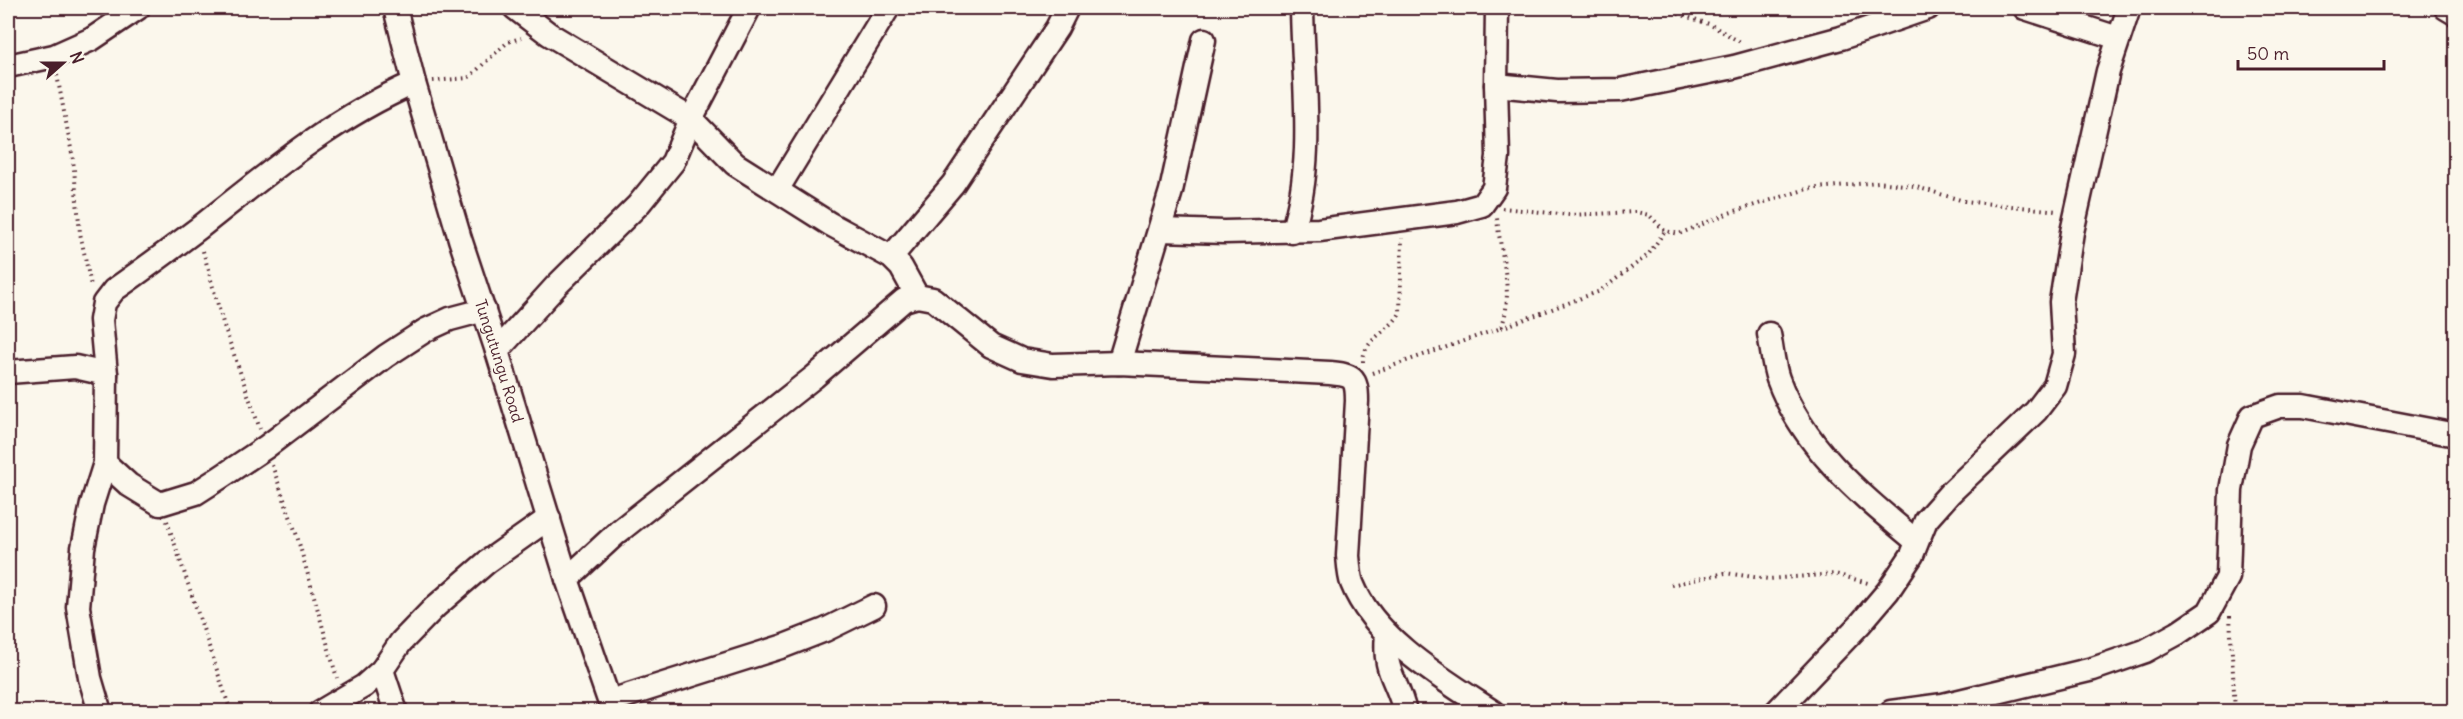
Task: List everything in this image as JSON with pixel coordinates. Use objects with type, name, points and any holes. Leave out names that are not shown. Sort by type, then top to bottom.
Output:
[{"type":"street","points":[[8,66],[54,56],[92,39],[138,8]]},
{"type":"street","name":"Tungutungu Road","points":[[395,8],[414,83],[567,579],[611,706]]},
{"type":"street","points":[[516,8],[549,34],[691,119],[735,164],[830,224],[891,257],[901,267],[917,296]]},
{"type":"street","points":[[497,351],[557,285],[645,196],[673,162],[691,119],[749,8]]},
{"type":"street","points":[[777,190],[888,8]]},
{"type":"street","points":[[891,257],[953,184],[1057,28],[1067,8]]},
{"type":"street","points":[[1292,232],[1299,210],[1305,170],[1306,85],[1302,8]]},
{"type":"street","points":[[1161,230],[1292,232],[1346,228],[1457,212],[1482,205],[1494,188],[1498,156],[1497,8]]},
{"type":"street","points":[[1496,85],[1557,91],[1620,90],[1770,57],[1842,38],[1928,8]]},
{"type":"street","points":[[2025,8],[2118,38]]},
{"type":"street","points":[[1776,711],[1860,624],[1888,591],[1902,572],[1926,520],[1950,493],[2036,411],[2055,386],[2064,354],[2061,302],[2077,212],[2108,71],[2129,8]]},
{"type":"street","points":[[2446,8],[2456,14]]},
{"type":"street","points":[[1119,363],[1161,230],[1204,40]]},
{"type":"street","points":[[100,711],[90,678],[78,607],[83,548],[92,504],[105,463],[106,374],[101,320],[104,303],[114,290],[197,229],[276,165],[379,98],[414,83]]},
{"type":"street","points":[[567,579],[618,532],[814,376],[904,300],[917,296],[933,299],[991,346],[1022,360],[1053,365],[1119,363],[1330,373],[1359,377],[1348,556],[1351,580],[1361,603],[1387,634],[1421,661],[1493,711]]},
{"type":"street","points":[[105,463],[129,485],[160,504],[196,493],[266,447],[386,356],[426,330],[484,310]]},
{"type":"street","points":[[1769,334],[1777,377],[1794,413],[1820,452],[1861,495],[1916,541]]},
{"type":"street","points":[[8,372],[75,367],[106,374]]},
{"type":"street","points":[[1891,711],[1943,705],[2093,669],[2145,651],[2178,633],[2209,612],[2228,577],[2231,490],[2239,445],[2252,416],[2280,406],[2303,406],[2456,435]]},
{"type":"street","points":[[320,711],[364,686],[382,670],[401,642],[435,607],[487,562],[549,518]]},
{"type":"street","points":[[611,706],[784,646],[825,630],[874,606]]},
{"type":"street","points":[[1387,634],[1385,653],[1387,665],[1405,711]]},
{"type":"street","points":[[382,670],[396,711]]},
{"type":"path","points":[[1668,8],[1673,12],[1709,24],[1770,57]]},
{"type":"path","points":[[414,83],[468,78],[508,42],[523,37],[549,34]]},
{"type":"path","points":[[54,56],[73,159],[75,195],[87,272],[101,320]]},
{"type":"path","points":[[1501,328],[1507,312],[1507,294],[1496,208],[1570,215],[1636,212],[1649,216],[1665,231],[1679,234],[1729,213],[1807,189],[1878,182],[1913,186],[1964,201],[2077,212]]},
{"type":"path","points":[[1403,219],[1400,313],[1395,322],[1368,344],[1363,355],[1359,377],[1600,291],[1648,255],[1665,231]]},
{"type":"path","points":[[197,229],[223,323],[297,536],[342,699]]},
{"type":"path","points":[[160,504],[181,557],[231,711]]},
{"type":"path","points":[[1671,585],[1725,573],[1768,579],[1835,574],[1860,580],[1888,591]]},
{"type":"path","points":[[2230,611],[2235,711]]}]
